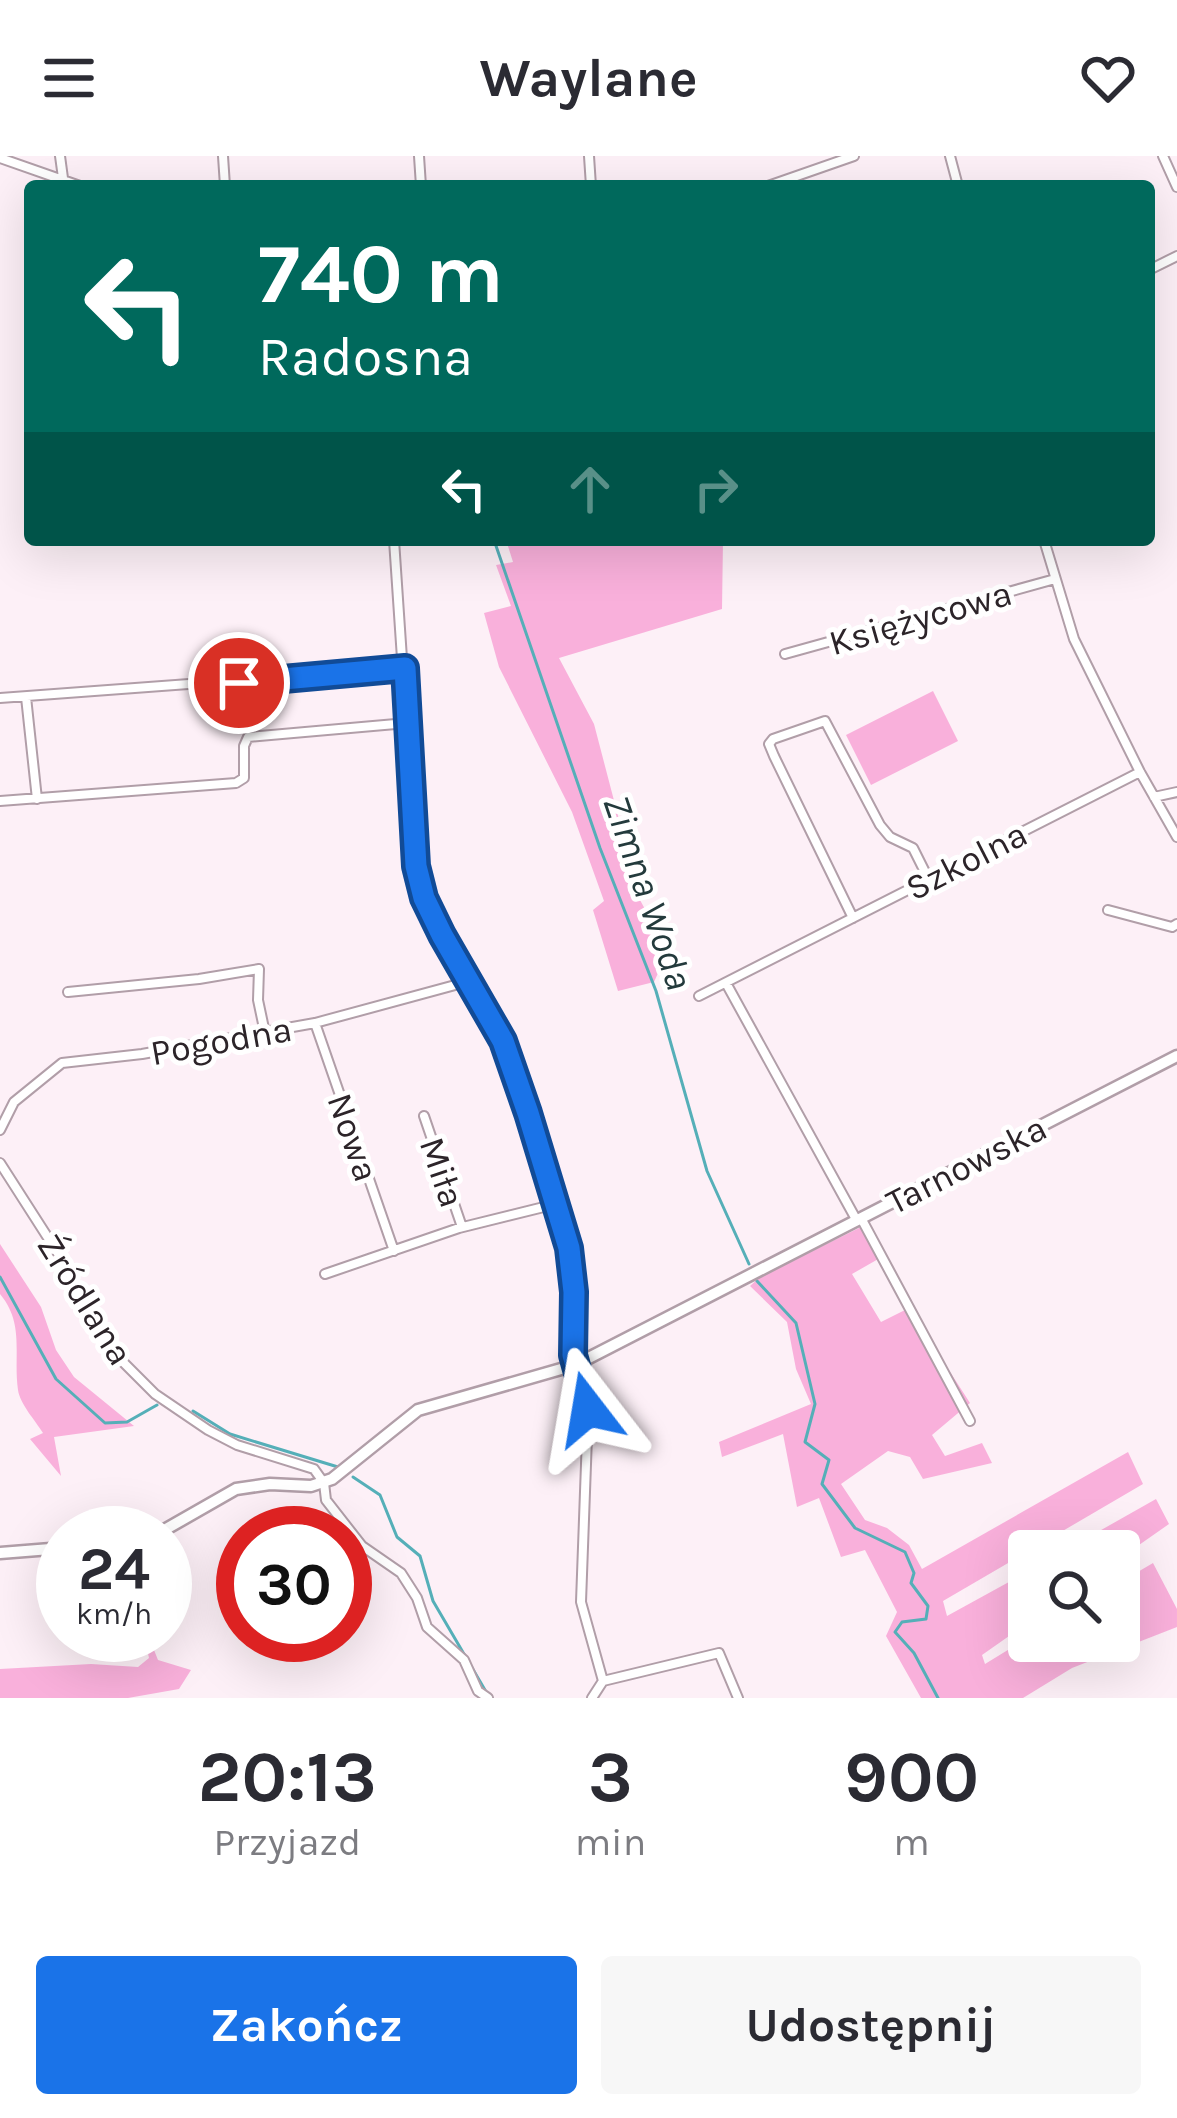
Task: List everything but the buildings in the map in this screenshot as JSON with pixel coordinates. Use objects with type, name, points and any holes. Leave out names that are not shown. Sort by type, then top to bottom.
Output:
[{"type":"street","points":[[0,158],[64,179],[60,156]]},
{"type":"street","points":[[785,180],[854,156]]},
{"type":"street","points":[[1163,156],[1177,188]]},
{"type":"street","points":[[395,546],[416,866],[432,916],[503,1041],[569,1248],[575,1365],[588,1409],[581,1602],[603,1681]]},
{"type":"street","points":[[1046,546],[1074,639],[1139,772],[1177,837]]},
{"type":"street","name":"Księżycowa","points":[[785,654],[1055,579]]},
{"type":"street","points":[[0,698],[405,668]]},
{"type":"street","points":[[26,697],[37,800]]},
{"type":"street","points":[[853,918],[769,744],[825,721],[880,825],[890,837],[913,848],[928,880]]},
{"type":"street","points":[[0,801],[236,783],[244,778],[248,737],[406,723]]},
{"type":"street","name":"Szkolna","points":[[699,996],[1139,772]]},
{"type":"street","points":[[1154,797],[1177,792]]},
{"type":"street","points":[[1108,910],[1172,927],[1177,924]]},
{"type":"street","points":[[68,992],[259,969],[258,1000],[265,1033]]},
{"type":"street","name":"Pogodna","points":[[0,1130],[14,1102],[62,1063],[265,1033],[470,982]]},
{"type":"street","points":[[726,983],[970,1421]]},
{"type":"street","name":"Nowa","points":[[315,1023],[394,1251]]},
{"type":"street","name":"Tarnowska","points":[[324,1483],[347,1470],[418,1410],[575,1365],[1177,1056]]},
{"type":"street","name":"Miła","points":[[424,1116],[462,1227]]},
{"type":"street","name":"Źródlana","points":[[0,1163],[110,1349],[134,1376],[208,1430],[237,1445],[314,1469],[324,1483]]},
{"type":"street","points":[[325,1274],[462,1227],[556,1204]]},
{"type":"street","points":[[192,1514],[236,1489],[324,1483],[326,1500],[362,1546],[400,1573],[428,1627],[464,1660],[478,1690],[488,1698]]},
{"type":"street","points":[[0,1553],[36,1550]]},
{"type":"street","points":[[592,1698],[603,1681],[719,1653],[738,1698]]},
{"type":"shaded area","points":[[508,546],[723,546],[722,609],[559,658],[594,724],[640,900],[668,951],[654,982],[618,991],[593,910],[604,901],[572,812],[499,667],[484,613],[511,606],[496,565],[513,562]]},
{"type":"shaded area","points":[[933,691],[958,741],[871,785],[846,735]]},
{"type":"shaded area","points":[[861,1227],[880,1258],[852,1274],[881,1322],[909,1308],[970,1403],[932,1435],[945,1456],[982,1443],[992,1463],[923,1479],[910,1457],[888,1451],[841,1484],[865,1520],[887,1528],[909,1545],[922,1569],[1128,1452],[1143,1484],[1064,1530],[1008,1530],[1008,1563],[943,1601],[947,1616],[1008,1583],[1008,1637],[982,1655],[985,1664],[1008,1650],[1008,1662],[1087,1662],[1023,1698],[921,1698],[886,1636],[897,1612],[865,1550],[841,1557],[819,1498],[797,1507],[783,1434],[722,1457],[719,1442],[811,1404],[796,1369],[787,1322],[750,1286]]},
{"type":"shaded area","points":[[0,1244],[41,1307],[56,1350],[74,1377],[134,1426],[54,1437],[61,1476],[30,1439],[43,1433],[18,1390],[13,1317],[0,1294]]},
{"type":"shaded area","points":[[1156,1499],[1169,1524],[1140,1544],[1140,1530],[1101,1530]]},
{"type":"shaded area","points":[[1153,1563],[1177,1609],[1177,1627],[1140,1641],[1140,1571]]},
{"type":"shaded area","points":[[144,1662],[165,1662],[191,1670],[179,1689],[128,1698],[0,1698],[0,1669],[91,1664],[138,1667]]},
{"type":"waterway","name":"Zimna Woda","points":[[496,546],[600,848],[656,991],[707,1171],[749,1264]]},
{"type":"waterway","points":[[0,1277],[56,1379],[105,1423],[127,1422],[157,1405]]},
{"type":"waterway","name":"Zimna Woda","points":[[757,1281],[796,1323],[815,1404],[805,1442],[829,1460],[822,1484],[855,1528],[905,1552],[914,1573],[911,1583],[928,1606],[926,1619],[902,1622],[895,1632],[914,1653],[938,1698]]},
{"type":"waterway","points":[[193,1411],[230,1434],[338,1467]]},
{"type":"waterway","points":[[353,1477],[380,1495],[397,1537],[420,1556],[433,1601],[485,1690]]},
{"type":"route","points":[[239,683],[405,668],[416,866],[424,898],[488,1011],[518,1080],[569,1248],[573,1355],[588,1409]]}]
